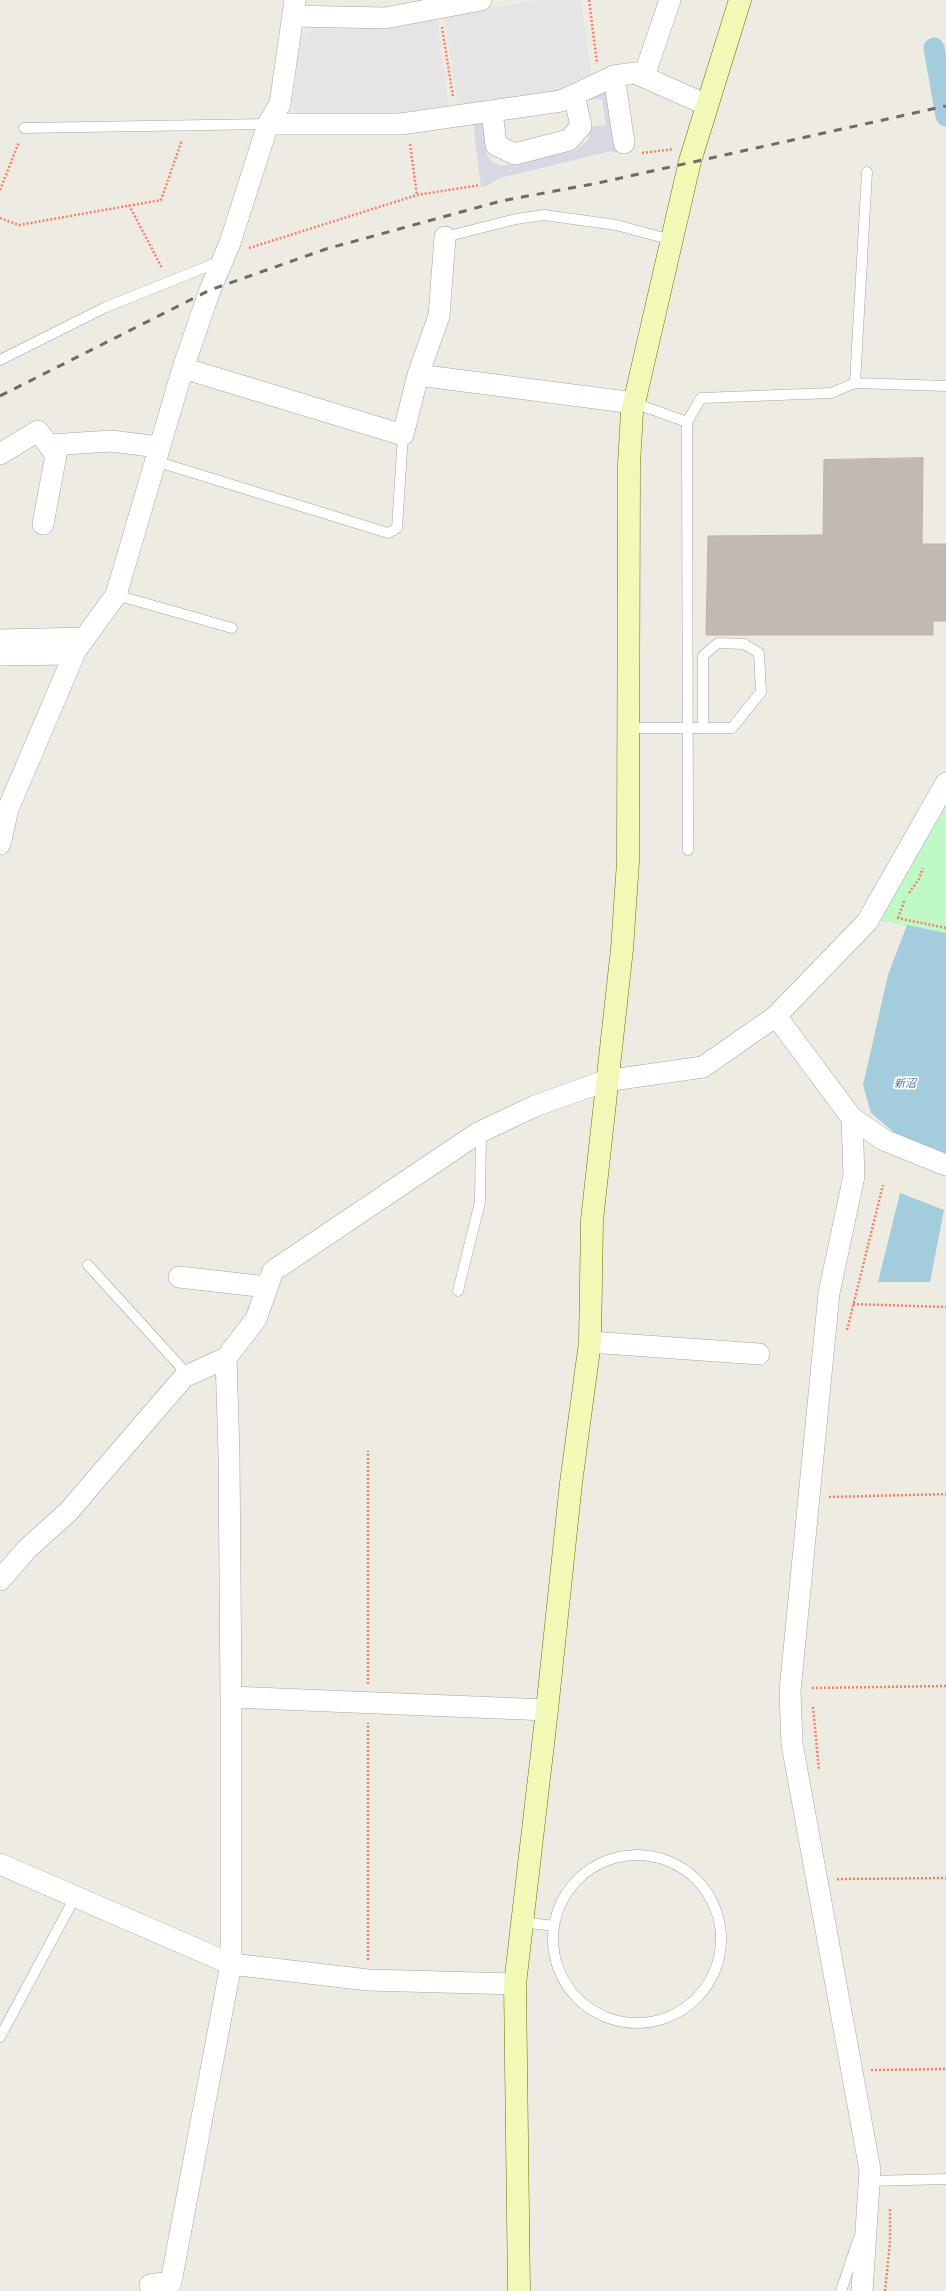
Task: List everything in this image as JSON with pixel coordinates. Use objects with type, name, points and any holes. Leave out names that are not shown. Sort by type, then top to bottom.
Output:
[{"type":"street","points":[[0,844],[4,808],[80,646],[116,596],[183,368],[210,290],[224,258],[268,124],[280,104],[294,8],[385,18],[433,5],[481,0]]},
{"type":"street","points":[[644,76],[670,0]]},
{"type":"street","points":[[519,2291],[515,1984],[547,1710],[571,1483],[590,1342],[592,1220],[606,1081],[622,949],[627,870],[629,464],[634,403],[694,149],[740,0]]},
{"type":"street","points":[[268,124],[408,123],[561,101],[607,78],[636,73],[707,105]]},
{"type":"street","points":[[607,78],[632,148]]},
{"type":"street","points":[[492,111],[496,145],[514,154],[570,140],[580,126],[574,95]]},
{"type":"street","points":[[183,368],[403,435],[418,375],[440,316],[445,237]]},
{"type":"street","points":[[418,375],[634,403]]},
{"type":"street","points":[[0,454],[38,431],[50,445],[56,455],[43,524]]},
{"type":"street","points":[[50,445],[111,441],[157,454]]},
{"type":"street","points":[[0,640],[80,646]]},
{"type":"street","points":[[0,655],[80,646]]},
{"type":"street","points":[[0,1580],[28,1549],[68,1512],[184,1377],[226,1358],[256,1319],[273,1271],[334,1228],[482,1131],[534,1106],[606,1081],[703,1067],[776,1016],[867,922],[946,783]]},
{"type":"street","points":[[776,1016],[852,1118],[884,1140],[946,1165]]},
{"type":"street","points":[[852,1118],[854,1176],[829,1293],[790,1692],[792,1744],[879,2180],[867,2216],[862,2291]]},
{"type":"street","points":[[179,1278],[267,1288]]},
{"type":"street","points":[[590,1342],[759,1354]]},
{"type":"street","points":[[150,2285],[171,2282],[231,1964],[231,1697],[229,1455],[226,1358]]},
{"type":"street","points":[[231,1697],[547,1710]]},
{"type":"street","points":[[0,1864],[231,1964],[368,1980],[515,1984]]},
{"type":"lane","points":[[24,128],[268,124]]},
{"type":"lane","points":[[855,383],[867,172]]},
{"type":"lane","points":[[445,237],[516,218],[544,215],[616,225],[672,240]]},
{"type":"lane","points":[[0,360],[106,307],[224,258]]},
{"type":"lane","points":[[688,850],[687,422],[701,398],[831,393],[855,383],[946,386]]},
{"type":"lane","points":[[634,403],[687,422]]},
{"type":"lane","points":[[157,454],[388,533],[397,528],[403,435]]},
{"type":"lane","points":[[116,596],[232,628]]},
{"type":"lane","points":[[628,728],[688,728],[703,728],[732,728],[761,692],[759,653],[744,644],[718,643],[703,656],[703,728]]},
{"type":"lane","points":[[458,1291],[480,1202],[482,1131]]},
{"type":"lane","points":[[88,1265],[188,1376]]},
{"type":"lane","points":[[634,1855],[663,1858],[688,1872],[708,1892],[720,1919],[722,1947],[714,1975],[697,1999],[676,2014],[650,2022],[624,2022],[599,2014],[578,1998],[562,1977],[554,1952],[554,1926],[563,1898],[581,1876],[606,1861],[634,1855]]},
{"type":"lane","points":[[0,2036],[75,1897]]},
{"type":"lane","points":[[522,1922],[554,1926]]},
{"type":"lane","points":[[879,2180],[946,2179]]},
{"type":"lane","points":[[841,2291],[867,2216]]},
{"type":"path","points":[[589,0],[607,78]]},
{"type":"path","points":[[433,5],[456,116]]},
{"type":"path","points":[[408,123],[417,195]]},
{"type":"path","points":[[0,218],[19,225],[161,200],[188,125]]},
{"type":"path","points":[[0,190],[24,128]]},
{"type":"path","points":[[632,148],[694,149]]},
{"type":"path","points":[[224,258],[417,195],[480,185]]},
{"type":"path","points":[[129,205],[169,282]]},
{"type":"path","points":[[898,918],[946,928]]},
{"type":"path","points":[[846,1336],[883,1185]]},
{"type":"path","points":[[853,1304],[946,1307]]},
{"type":"path","points":[[826,1504],[827,1490]]},
{"type":"path","points":[[827,1497],[946,1494]]},
{"type":"path","points":[[812,1682],[812,1694]]},
{"type":"path","points":[[812,1688],[946,1686]]},
{"type":"path","points":[[812,1700],[820,1774]]},
{"type":"path","points":[[836,1886],[834,1879],[946,1878]]},
{"type":"path","points":[[870,2063],[872,2077]]},
{"type":"path","points":[[871,2070],[946,2069]]},
{"type":"path","points":[[879,2180],[890,2242],[885,2291]]},
{"type":"green space","points":[[946,794],[946,933],[877,920]]},
{"type":"shaded area","points":[[541,0],[581,0],[591,74],[544,96],[458,106],[444,15]]},
{"type":"shaded area","points":[[437,17],[449,109],[404,115],[299,117],[292,106],[301,37],[314,28],[389,29]]},
{"type":"shaded area","points":[[606,87],[628,149],[613,153],[611,151],[500,178],[489,185],[481,187],[473,122],[478,122],[485,127],[487,155],[491,161],[501,166],[577,150],[588,140],[590,127],[606,125],[602,99],[587,100],[589,95]]},
{"type":"water","name":"新沼","points":[[907,925],[946,933],[946,1154],[895,1133],[871,1113],[863,1085],[888,975]]},
{"type":"water","points":[[900,1193],[944,1210],[930,1282],[878,1282]]},
{"type":"building","points":[[923,458],[922,544],[946,544],[946,621],[933,621],[933,635],[706,635],[708,536],[823,535],[824,460]]},
{"type":"waterway","points":[[934,48],[946,116]]},
{"type":"railway","points":[[0,396],[210,290],[326,249],[501,201],[598,183],[946,106]]}]
